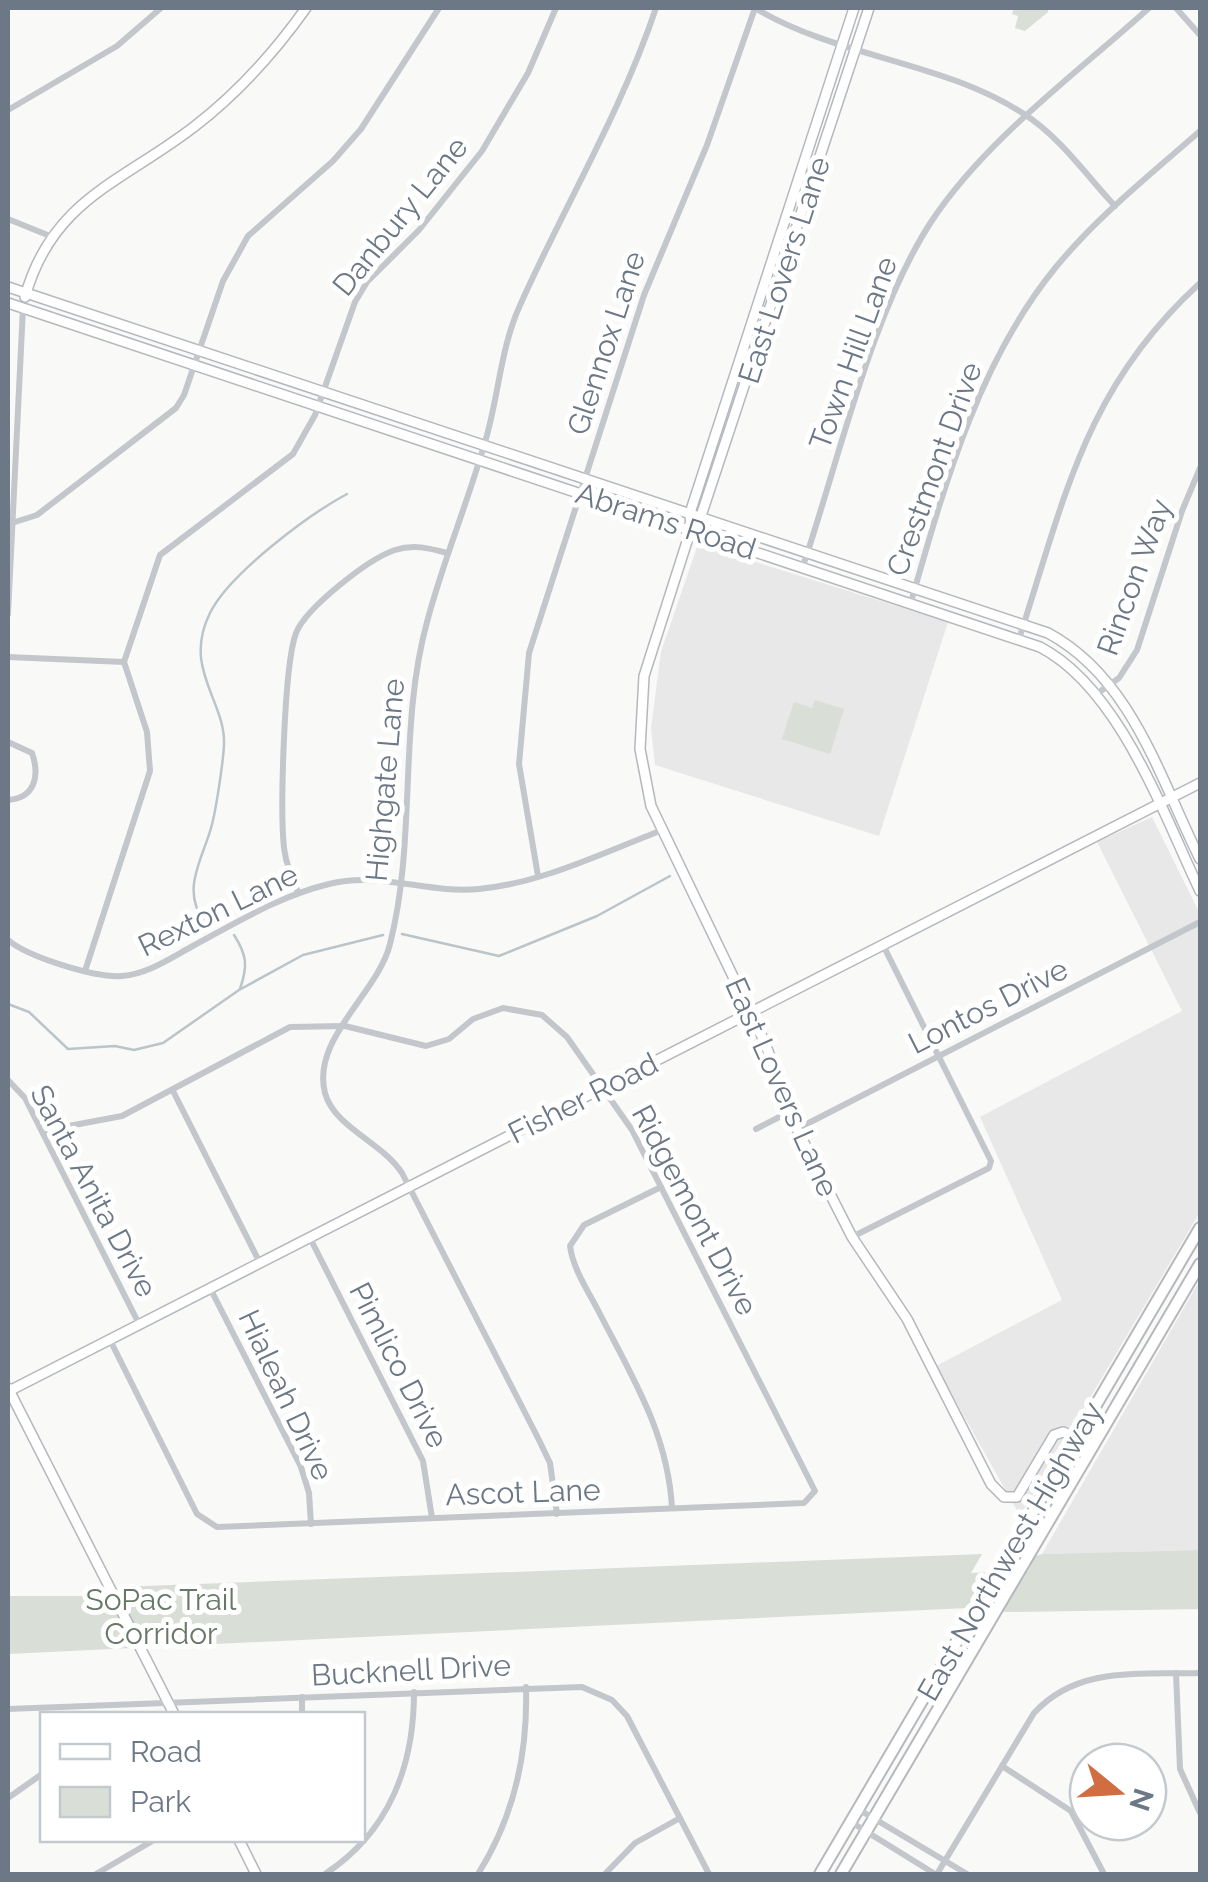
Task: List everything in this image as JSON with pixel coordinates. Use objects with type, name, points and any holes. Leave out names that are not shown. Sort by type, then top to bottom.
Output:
[{"type":"main road","points":[[23,308],[50,236],[95,192],[172,144],[249,80],[306,8]]},
{"type":"main road","name":"East Lovers Lane","points":[[854,8],[690,513],[691,529],[648,658],[640,708],[643,769],[660,831],[751,1012],[788,1112],[852,1237],[896,1301],[991,1484],[1004,1497],[1017,1498],[1054,1436],[1063,1432],[1077,1437]]},
{"type":"main road","name":"East Lovers Lane","points":[[691,529],[703,518],[869,8]]},
{"type":"main road","name":"Abrams Road","points":[[8,288],[1024,624],[1072,648],[1111,684],[1200,860]]},
{"type":"main road","points":[[761,292],[776,296]]},
{"type":"main road","name":"Abrams Road","points":[[8,303],[1020,638],[1063,660],[1098,693],[1200,891]]},
{"type":"main road","points":[[1063,660],[1072,648]]},
{"type":"main road","name":"Fisher Road","points":[[8,1390],[1200,783]]},
{"type":"main road","name":"East Northwest Highway","points":[[820,1874],[1200,1228]]},
{"type":"main road","name":"East Northwest Highway","points":[[842,1874],[986,1622],[1200,1264]]},
{"type":"main road","points":[[1153,1306],[1169,1316]]},
{"type":"main road","points":[[8,1390],[173,1712]]},
{"type":"main road","points":[[1077,1437],[1093,1445]]},
{"type":"main road","points":[[239,1842],[256,1874]]},
{"type":"street","points":[[8,110],[117,46],[161,8]]},
{"type":"street","points":[[12,523],[37,515],[164,419],[184,395],[223,281],[248,236],[333,161],[361,129],[438,8]]},
{"type":"street","name":"Danbury Lane","points":[[124,662],[160,555],[293,454],[318,406],[348,317],[367,282],[419,230],[482,150],[528,73],[556,8]]},
{"type":"street","name":"Highgate Lane","points":[[556,1514],[550,1463],[409,1186],[386,1151],[343,1121],[327,1100],[323,1071],[344,1026],[388,953],[409,829],[408,748],[419,659],[448,553],[484,445],[504,347],[520,306],[615,117],[656,8]]},
{"type":"street","points":[[754,8],[842,44],[965,85],[1029,117],[1115,206]]},
{"type":"street","name":"Glennox Lane","points":[[538,876],[519,764],[524,681],[536,625],[662,245],[706,145],[754,8]]},
{"type":"street","name":"Town Hill Lane","points":[[803,566],[888,310],[908,263],[956,189],[1150,8]]},
{"type":"street","points":[[1176,8],[1200,35]]},
{"type":"street","name":"Crestmont Drive","points":[[911,602],[965,436],[996,360],[1055,269],[1115,206],[1200,130]]},
{"type":"street","points":[[8,219],[50,236]]},
{"type":"street","points":[[1020,638],[1074,467],[1100,405],[1132,355],[1200,283]]},
{"type":"street","points":[[8,614],[23,308]]},
{"type":"street","name":"Rincon Way","points":[[1098,693],[1111,684],[1137,650],[1200,468]]},
{"type":"street","points":[[298,892],[287,862],[284,832],[290,661],[300,624],[318,604],[380,557],[413,546],[448,553]]},
{"type":"street","points":[[8,657],[124,662],[147,732],[150,771],[85,971]]},
{"type":"street","points":[[8,742],[32,753],[38,769],[35,785],[24,798],[8,800]]},
{"type":"street","name":"Rexton Lane","points":[[8,940],[85,971],[118,977],[142,973],[298,892],[353,879],[479,889],[538,876],[660,831]]},
{"type":"street","name":"Lontos Drive","points":[[797,1129],[1200,922]]},
{"type":"street","points":[[852,1237],[990,1168],[991,1161],[883,945]]},
{"type":"street","name":"Ridgemont Drive","points":[[42,1132],[103,1123],[173,1092],[290,1027],[344,1026],[426,1046],[449,1038],[487,1012],[503,1008],[532,1011],[567,1036],[603,1087],[661,1186],[814,1491]]},
{"type":"street","name":"Santa Anita Drive","points":[[8,1080],[26,1098],[139,1324]]},
{"type":"street","name":"Hialeah Drive","points":[[173,1092],[260,1263]]},
{"type":"street","points":[[756,1129],[788,1112]]},
{"type":"street","points":[[661,1186],[584,1225],[574,1234],[571,1257],[656,1420],[670,1469],[672,1508]]},
{"type":"street","name":"Pimlico Drive","points":[[309,1237],[423,1460],[432,1518]]},
{"type":"street","name":"Hialeah Drive","points":[[210,1288],[301,1467],[309,1494],[311,1524]]},
{"type":"street","name":"Santa Anita Drive","points":[[110,1340],[197,1514],[209,1525],[227,1527]]},
{"type":"street","name":"Ascot Lane","points":[[227,1527],[804,1503],[814,1491]]},
{"type":"street","points":[[851,1822],[936,1874],[1034,1713],[1065,1687],[1093,1676],[1200,1673]]},
{"type":"street","points":[[1176,1674],[1180,1768],[1198,1800],[1200,1813]]},
{"type":"street","name":"Bucknell Drive","points":[[8,1709],[51,1711],[582,1686],[612,1700],[628,1716],[709,1874]]},
{"type":"street","points":[[478,1874],[515,1792],[524,1746],[526,1687]]},
{"type":"street","points":[[365,1838],[398,1790],[412,1742],[414,1692]]},
{"type":"street","points":[[302,1698],[302,1712]]},
{"type":"street","points":[[1002,1766],[1071,1811],[1104,1874]]},
{"type":"street","points":[[8,1798],[40,1775]]},
{"type":"street","points":[[858,1808],[967,1874]]},
{"type":"street","points":[[605,1874],[634,1843],[680,1818]]},
{"type":"street","points":[[96,1874],[151,1842]]},
{"type":"street","points":[[324,1874],[361,1842]]},
{"type":"shaded area","points":[[698,544],[948,622],[879,836],[655,765],[651,728],[661,652]]},
{"type":"shaded area","points":[[1152,817],[1200,914],[1200,1212],[1020,1516],[936,1366],[1062,1300],[980,1117],[1182,1011],[1097,842]]},
{"type":"shaded area","points":[[1200,1280],[1200,1550],[1042,1554]]},
{"type":"green space","points":[[1014,8],[1048,8],[1048,12],[1025,31],[1015,28],[1018,16],[1012,14]]},
{"type":"green space","points":[[815,700],[844,709],[830,754],[782,739],[794,702],[812,708]]},
{"type":"green space","name":"SoPac Trail Corridor","points":[[1200,1550],[1200,1609],[1008,1612],[967,1608],[8,1654],[8,1596],[123,1596],[120,1587],[982,1554],[971,1573],[1028,1571],[1035,1556],[1042,1554]]},
{"type":"waterway","points":[[216,924],[204,921],[194,898],[196,875],[215,810],[224,745],[219,714],[203,668],[203,633],[220,598],[251,564],[347,494]]},
{"type":"waterway","points":[[402,934],[499,956],[597,916],[670,876]]},
{"type":"waterway","points":[[234,935],[245,961],[240,989]]},
{"type":"waterway","points":[[8,1004],[29,1012],[68,1049],[115,1046],[134,1050],[163,1043],[239,990],[303,955],[383,935]]}]
